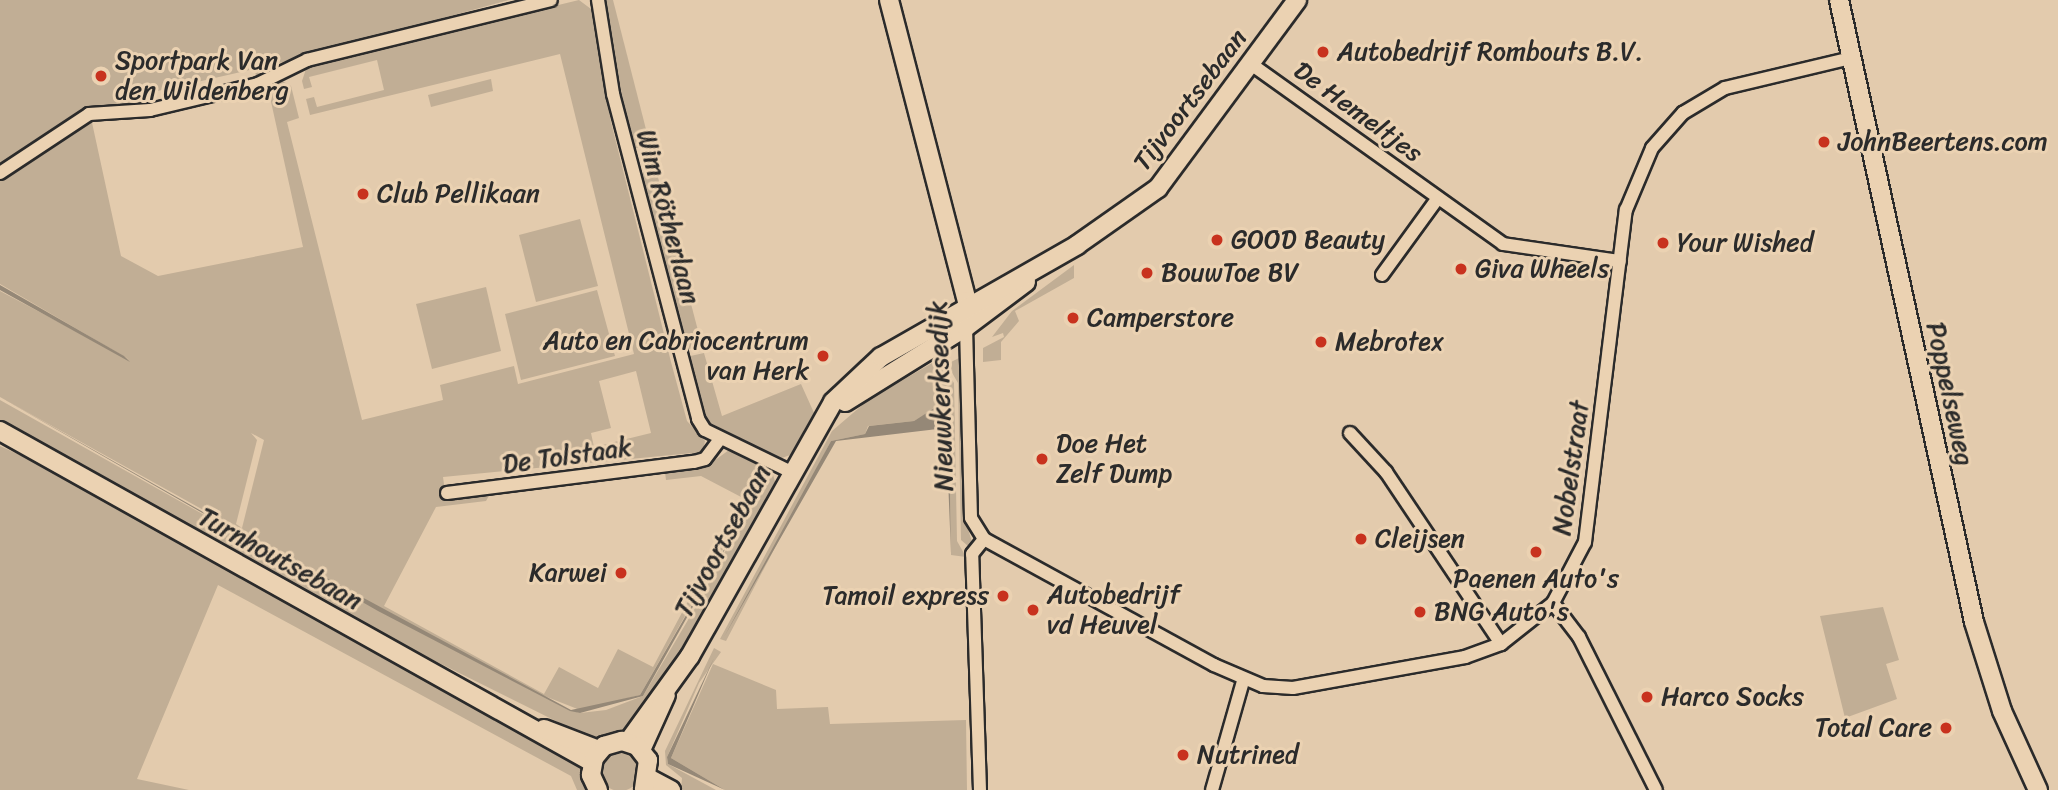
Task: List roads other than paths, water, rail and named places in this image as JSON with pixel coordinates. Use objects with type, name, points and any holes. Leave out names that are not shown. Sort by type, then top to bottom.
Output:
[{"type":"street","points":[[0,173],[89,114],[150,110],[258,84],[307,60],[551,0]]},
{"type":"street","name":"Wim Rötherlaan","points":[[598,0],[613,94],[691,395],[705,430],[791,472]]},
{"type":"street","name":"Nieuwkerksedijk","points":[[888,0],[967,307],[971,518],[984,539]]},
{"type":"street","name":"Tijvoortsebaan","points":[[635,746],[825,416],[881,357],[1043,265],[1158,188],[1297,0]]},
{"type":"street","name":"Poppelseweg","points":[[1839,0],[1973,622],[2001,710],[2038,790]]},
{"type":"street","name":"Nobelstraat","points":[[984,539],[1243,681],[1293,688],[1465,657],[1501,644],[1553,603],[1576,566],[1587,529],[1620,261],[1636,178],[1661,135],[1683,113],[1725,88],[1851,58]]},
{"type":"street","name":"De Hemeltjes","points":[[1251,64],[1503,244],[1620,261]]},
{"type":"street","points":[[1382,275],[1438,198]]},
{"type":"street","name":"Tijvoortsebaan","points":[[825,416],[966,327],[1043,265]]},
{"type":"street","name":"Turnhoutsebaan","points":[[0,431],[538,727],[596,756]]},
{"type":"street","points":[[1350,433],[1386,472],[1501,644]]},
{"type":"street","name":"De Tolstaak","points":[[447,493],[694,462],[705,458],[721,438]]},
{"type":"street","points":[[980,790],[972,554],[984,539]]},
{"type":"street","points":[[1553,603],[1579,637],[1656,790]]},
{"type":"street","points":[[1212,790],[1243,681]]},
{"type":"street","points":[[598,790],[596,756],[635,746],[647,784],[671,790]]},
{"type":"place","name":"Autobedrijf Rombouts B.V.","points":[[1323,52]]},
{"type":"place","name":"Sportpark Van den Wildenberg","points":[[101,76]]},
{"type":"place","name":"JohnBeertens.com","points":[[1824,142]]},
{"type":"place","name":"Club Pellikaan","points":[[363,194]]},
{"type":"place","name":"GOOD Beauty","points":[[1217,240]]},
{"type":"place","name":"Your Wished","points":[[1663,243]]},
{"type":"place","name":"Giva Wheels","points":[[1461,269]]},
{"type":"place","name":"BouwToe BV","points":[[1147,273]]},
{"type":"place","name":"Camperstore","points":[[1073,318]]},
{"type":"place","name":"Mebrotex","points":[[1321,342]]},
{"type":"place","name":"Auto en Cabriocentrum van Herk","points":[[823,356]]},
{"type":"place","name":"Doe Het Zelf Dump","points":[[1042,459]]},
{"type":"place","name":"Cleijsen","points":[[1361,539]]},
{"type":"place","name":"Paenen Auto's","points":[[1536,552]]},
{"type":"place","name":"Karwei","points":[[621,573]]},
{"type":"place","name":"Tamoil express","points":[[1003,596]]},
{"type":"place","name":"Autobedrijf vd Heuvel","points":[[1033,610]]},
{"type":"place","name":"BNG Auto's","points":[[1420,612]]},
{"type":"place","name":"Harco Socks","points":[[1647,697]]},
{"type":"place","name":"Total Care","points":[[1946,728]]},
{"type":"place","name":"Nutrined","points":[[1183,755]]}]
